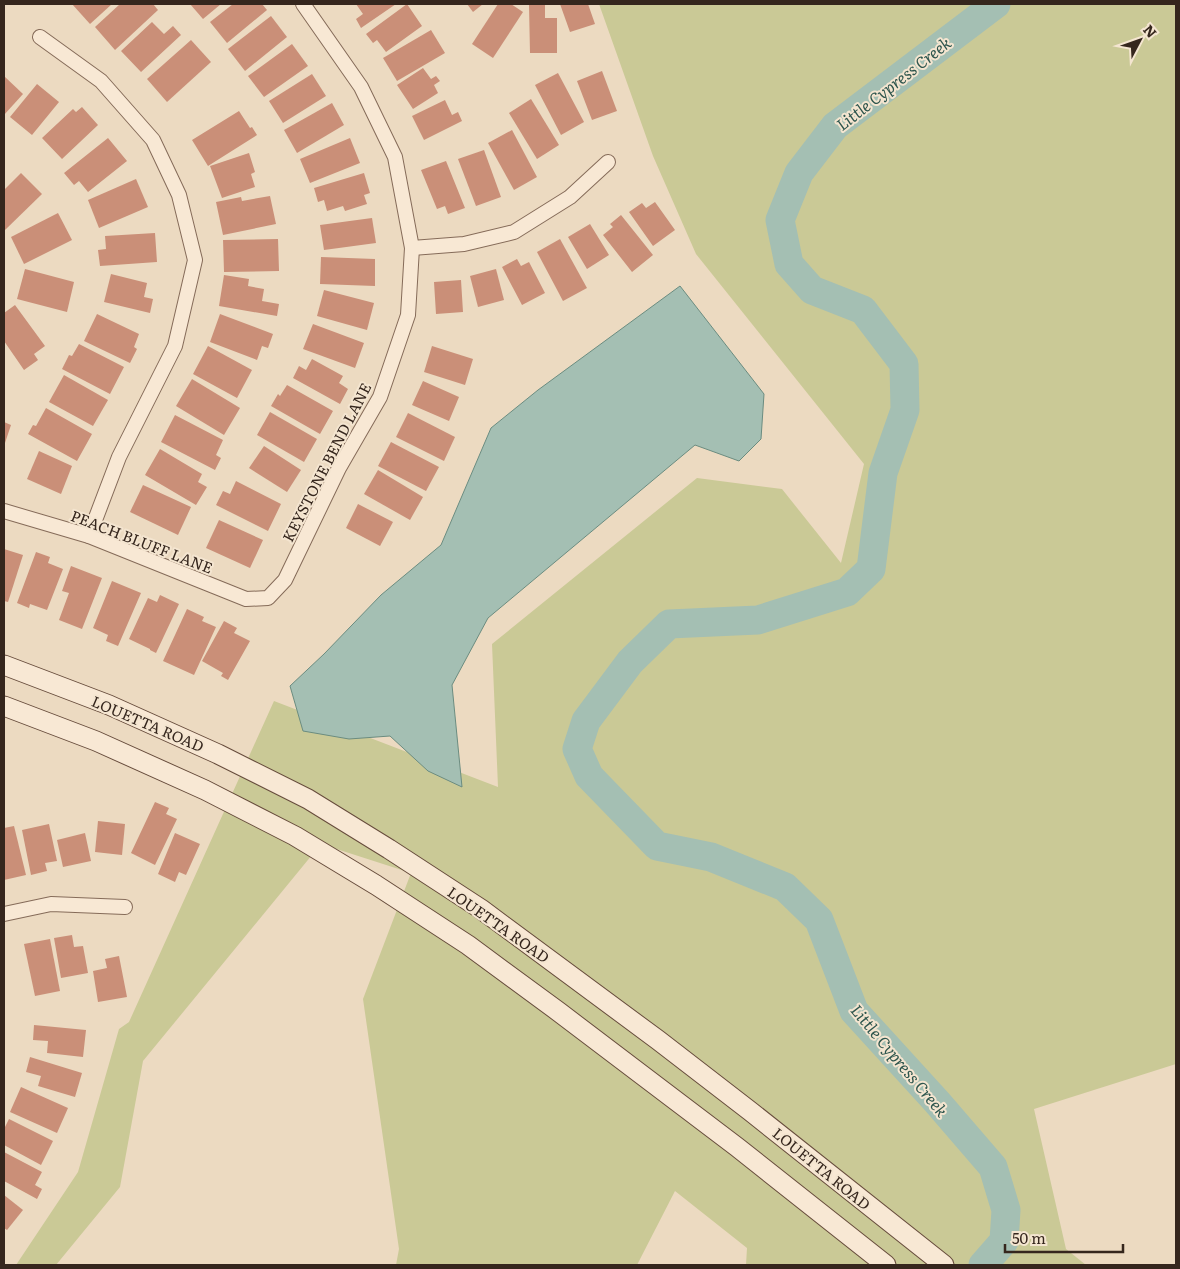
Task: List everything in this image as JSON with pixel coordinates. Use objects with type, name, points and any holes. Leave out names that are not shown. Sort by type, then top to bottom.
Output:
[{"type":"main road","name":"LOUETTA ROAD","points":[[4,665],[109,705],[218,754],[308,800],[389,849],[481,909],[658,1040],[944,1265]]},
{"type":"main road","points":[[4,706],[96,741],[205,790],[295,836],[376,885],[468,945],[590,1035],[737,1147],[886,1265]]},
{"type":"street","name":"KEYSTONE BEND LANE","points":[[268,598],[285,580],[339,468],[380,397],[408,315],[412,248],[395,157],[361,88],[303,4]]},
{"type":"street","points":[[40,37],[101,81],[153,140],[179,195],[195,260],[175,346],[118,457],[89,536]]},
{"type":"street","points":[[412,248],[464,244],[514,232],[570,197],[608,162]]},
{"type":"street","name":"PEACH BLUFF LANE","points":[[4,511],[89,536],[246,599],[268,598]]},
{"type":"street","points":[[4,914],[51,904],[125,907]]},
{"type":"shaded area","points":[[599,4],[1176,4],[1176,1064],[1034,1109],[1066,1249],[1086,1265],[746,1265],[747,1248],[675,1191],[637,1265],[396,1265],[399,1249],[363,999],[411,873],[321,844],[143,1061],[120,1187],[56,1265],[16,1265],[78,1172],[119,1029],[129,1022],[274,701],[498,787],[492,644],[697,478],[782,489],[841,563],[864,464],[696,254],[653,156]]},
{"type":"shaded area","points":[[680,286],[764,394],[761,439],[739,461],[695,445],[488,618],[452,685],[462,787],[428,771],[390,736],[349,739],[303,731],[290,686],[381,595],[441,545],[491,428],[538,390]]},
{"type":"building","points":[[72,4],[112,4],[90,24]]},
{"type":"building","points":[[120,4],[153,4],[158,10],[115,50],[95,27]]},
{"type":"building","points":[[190,4],[221,4],[203,19]]},
{"type":"building","points":[[233,4],[262,4],[267,10],[227,43],[210,22]]},
{"type":"building","points":[[356,4],[396,4],[361,28],[356,19],[363,14]]},
{"type":"building","points":[[407,4],[422,26],[386,52],[377,40],[373,43],[366,34]]},
{"type":"building","points":[[467,4],[483,4],[473,12]]},
{"type":"building","points":[[498,4],[511,4],[523,12],[493,58],[472,44]]},
{"type":"building","points":[[545,4],[545,18],[557,18],[557,53],[530,53],[529,5]]},
{"type":"building","points":[[560,4],[588,4],[595,24],[570,32]]},
{"type":"building","points":[[271,16],[287,37],[245,71],[228,49]]},
{"type":"building","points":[[152,22],[164,34],[173,26],[181,35],[141,72],[121,51]]},
{"type":"building","points":[[431,30],[445,53],[397,81],[383,58]]},
{"type":"building","points":[[191,40],[211,62],[167,102],[147,79]]},
{"type":"building","points":[[292,44],[308,66],[264,97],[248,76]]},
{"type":"building","points":[[423,68],[431,79],[436,76],[440,81],[434,85],[438,93],[413,109],[397,85]]},
{"type":"building","points":[[602,71],[617,111],[592,120],[577,81]]},
{"type":"building","points":[[558,73],[584,122],[561,135],[535,85]]},
{"type":"building","points":[[312,74],[326,96],[283,123],[269,101]]},
{"type":"building","points":[[4,76],[23,94],[4,115]]},
{"type":"building","points":[[37,84],[59,102],[32,135],[10,117]]},
{"type":"building","points":[[531,99],[559,145],[537,159],[509,113]]},
{"type":"building","points":[[445,100],[452,115],[458,112],[462,121],[424,140],[412,116]]},
{"type":"building","points":[[332,103],[344,125],[297,153],[284,130]]},
{"type":"building","points":[[82,107],[98,125],[62,159],[42,138],[73,109],[76,112]]},
{"type":"building","points":[[239,111],[257,135],[208,166],[192,140]]},
{"type":"building","points":[[512,130],[537,177],[514,190],[488,143]]},
{"type":"building","points":[[108,138],[127,161],[88,192],[79,181],[74,185],[64,173]]},
{"type":"building","points":[[350,138],[360,163],[310,183],[300,159]]},
{"type":"building","points":[[484,150],[501,197],[476,206],[458,159]]},
{"type":"building","points":[[249,153],[255,172],[251,174],[255,187],[222,198],[210,166]]},
{"type":"building","points":[[446,161],[465,208],[448,214],[445,206],[437,209],[421,170]]},
{"type":"building","points":[[21,173],[42,194],[4,231],[4,190]]},
{"type":"building","points":[[364,173],[370,193],[364,195],[367,204],[345,211],[343,206],[327,211],[324,200],[318,202],[314,188]]},
{"type":"building","points":[[136,179],[148,207],[99,228],[88,200]]},
{"type":"building","points":[[270,196],[276,224],[223,235],[216,202],[241,197],[242,201]]},
{"type":"building","points":[[655,202],[675,230],[653,246],[629,212],[642,203],[646,208]]},
{"type":"building","points":[[58,213],[72,240],[24,264],[11,237]]},
{"type":"building","points":[[621,215],[653,255],[632,272],[603,235],[613,227],[610,224]]},
{"type":"building","points":[[372,218],[376,243],[324,250],[320,225]]},
{"type":"building","points":[[590,224],[609,255],[587,269],[568,237]]},
{"type":"building","points":[[155,233],[157,262],[100,266],[98,250],[106,249],[105,236]]},
{"type":"building","points":[[278,239],[279,271],[224,272],[223,240]]},
{"type":"building","points":[[560,239],[587,288],[563,301],[537,252]]},
{"type":"building","points":[[321,257],[375,259],[375,286],[320,284]]},
{"type":"building","points":[[517,259],[521,266],[529,262],[545,293],[522,305],[502,267]]},
{"type":"building","points":[[25,269],[74,282],[67,312],[17,299]]},
{"type":"building","points":[[496,269],[504,300],[478,307],[470,276]]},
{"type":"building","points":[[111,274],[147,283],[144,297],[153,299],[150,313],[104,302]]},
{"type":"building","points":[[224,275],[249,279],[248,286],[264,289],[262,301],[279,304],[277,316],[219,306]]},
{"type":"building","points":[[461,280],[463,312],[436,314],[434,282]]},
{"type":"building","points":[[324,290],[374,303],[367,330],[317,316]]},
{"type":"building","points":[[15,305],[45,346],[34,354],[38,360],[24,370],[4,341],[4,313]]},
{"type":"building","points":[[97,314],[139,334],[134,347],[137,349],[130,363],[84,341]]},
{"type":"building","points":[[220,314],[273,334],[268,348],[262,346],[257,360],[210,342]]},
{"type":"building","points":[[313,324],[364,343],[355,368],[303,349]]},
{"type":"building","points":[[79,344],[124,367],[110,394],[62,369],[69,355],[72,356]]},
{"type":"building","points":[[208,346],[252,370],[237,398],[193,374]]},
{"type":"building","points":[[432,346],[473,359],[465,385],[424,372]]},
{"type":"building","points":[[312,359],[343,376],[339,383],[348,389],[340,404],[293,378],[299,366],[306,370]]},
{"type":"building","points":[[64,375],[108,400],[93,426],[49,402]]},
{"type":"building","points":[[192,379],[240,408],[224,435],[176,406]]},
{"type":"building","points":[[423,381],[459,397],[449,421],[412,405]]},
{"type":"building","points":[[287,385],[333,411],[320,434],[271,406],[278,394],[280,396]]},
{"type":"building","points":[[46,408],[92,434],[77,461],[28,434],[33,425],[36,426]]},
{"type":"building","points":[[270,412],[317,439],[304,462],[257,435]]},
{"type":"building","points":[[408,413],[455,437],[444,461],[396,437]]},
{"type":"building","points":[[175,415],[223,440],[216,455],[221,458],[215,470],[161,442]]},
{"type":"building","points":[[4,422],[11,425],[4,446]]},
{"type":"building","points":[[391,442],[439,467],[426,491],[378,466]]},
{"type":"building","points":[[264,446],[301,470],[287,492],[249,468]]},
{"type":"building","points":[[160,449],[202,474],[198,482],[207,487],[196,505],[145,475]]},
{"type":"building","points":[[39,451],[72,466],[61,494],[27,479]]},
{"type":"building","points":[[378,470],[423,497],[410,520],[364,494]]},
{"type":"building","points":[[236,481],[281,504],[268,531],[216,505],[223,491],[230,494]]},
{"type":"building","points":[[143,485],[191,507],[178,535],[130,512]]},
{"type":"building","points":[[358,504],[393,522],[380,546],[346,528]]},
{"type":"building","points":[[219,520],[263,540],[250,568],[206,548]]},
{"type":"building","points":[[4,549],[23,555],[8,602],[4,601]]},
{"type":"building","points":[[36,552],[50,557],[48,563],[63,569],[47,610],[30,604],[29,608],[17,603]]},
{"type":"building","points":[[71,566],[102,578],[82,629],[59,620],[69,593],[62,591]]},
{"type":"building","points":[[112,581],[141,593],[118,646],[106,641],[108,635],[93,628]]},
{"type":"building","points":[[160,595],[179,604],[156,653],[129,639],[148,598],[157,602]]},
{"type":"building","points":[[187,609],[204,617],[202,621],[216,627],[194,675],[163,661]]},
{"type":"building","points":[[224,621],[237,628],[234,633],[250,641],[228,680],[221,676],[223,673],[202,661]]},
{"type":"building","points":[[155,802],[169,808],[166,814],[177,819],[155,865],[131,853]]},
{"type":"building","points":[[98,821],[125,824],[122,855],[95,852]]},
{"type":"building","points":[[49,824],[57,861],[45,863],[47,871],[31,875],[22,830]]},
{"type":"building","points":[[14,826],[26,875],[4,880],[4,828]]},
{"type":"building","points":[[85,833],[91,861],[63,867],[57,840]]},
{"type":"building","points":[[175,833],[200,844],[186,875],[179,872],[175,882],[158,874]]},
{"type":"building","points":[[72,935],[74,947],[83,946],[88,973],[61,978],[54,938]]},
{"type":"building","points":[[50,939],[60,991],[35,996],[24,944]]},
{"type":"building","points":[[119,956],[127,997],[98,1002],[93,971],[107,968],[105,959]]},
{"type":"building","points":[[34,1025],[86,1030],[83,1057],[47,1053],[48,1041],[33,1040]]},
{"type":"building","points":[[30,1057],[82,1073],[75,1097],[38,1086],[41,1076],[26,1072]]},
{"type":"building","points":[[21,1087],[68,1108],[57,1133],[10,1112]]},
{"type":"building","points":[[9,1119],[53,1141],[41,1165],[4,1145],[4,1129]]},
{"type":"building","points":[[4,1152],[42,1172],[35,1185],[42,1189],[37,1199],[4,1181]]},
{"type":"building","points":[[4,1195],[23,1210],[7,1230],[4,1228]]},
{"type":"waterway","name":"Little Cypress Creek","points":[[983,1265],[1004,1241],[1006,1210],[993,1167],[854,1011],[819,920],[785,887],[711,857],[657,846],[589,776],[577,749],[586,721],[630,662],[669,624],[758,620],[847,592],[871,569],[883,473],[905,410],[904,364],[863,310],[812,290],[789,264],[780,220],[799,173],[835,126],[996,4]]}]
